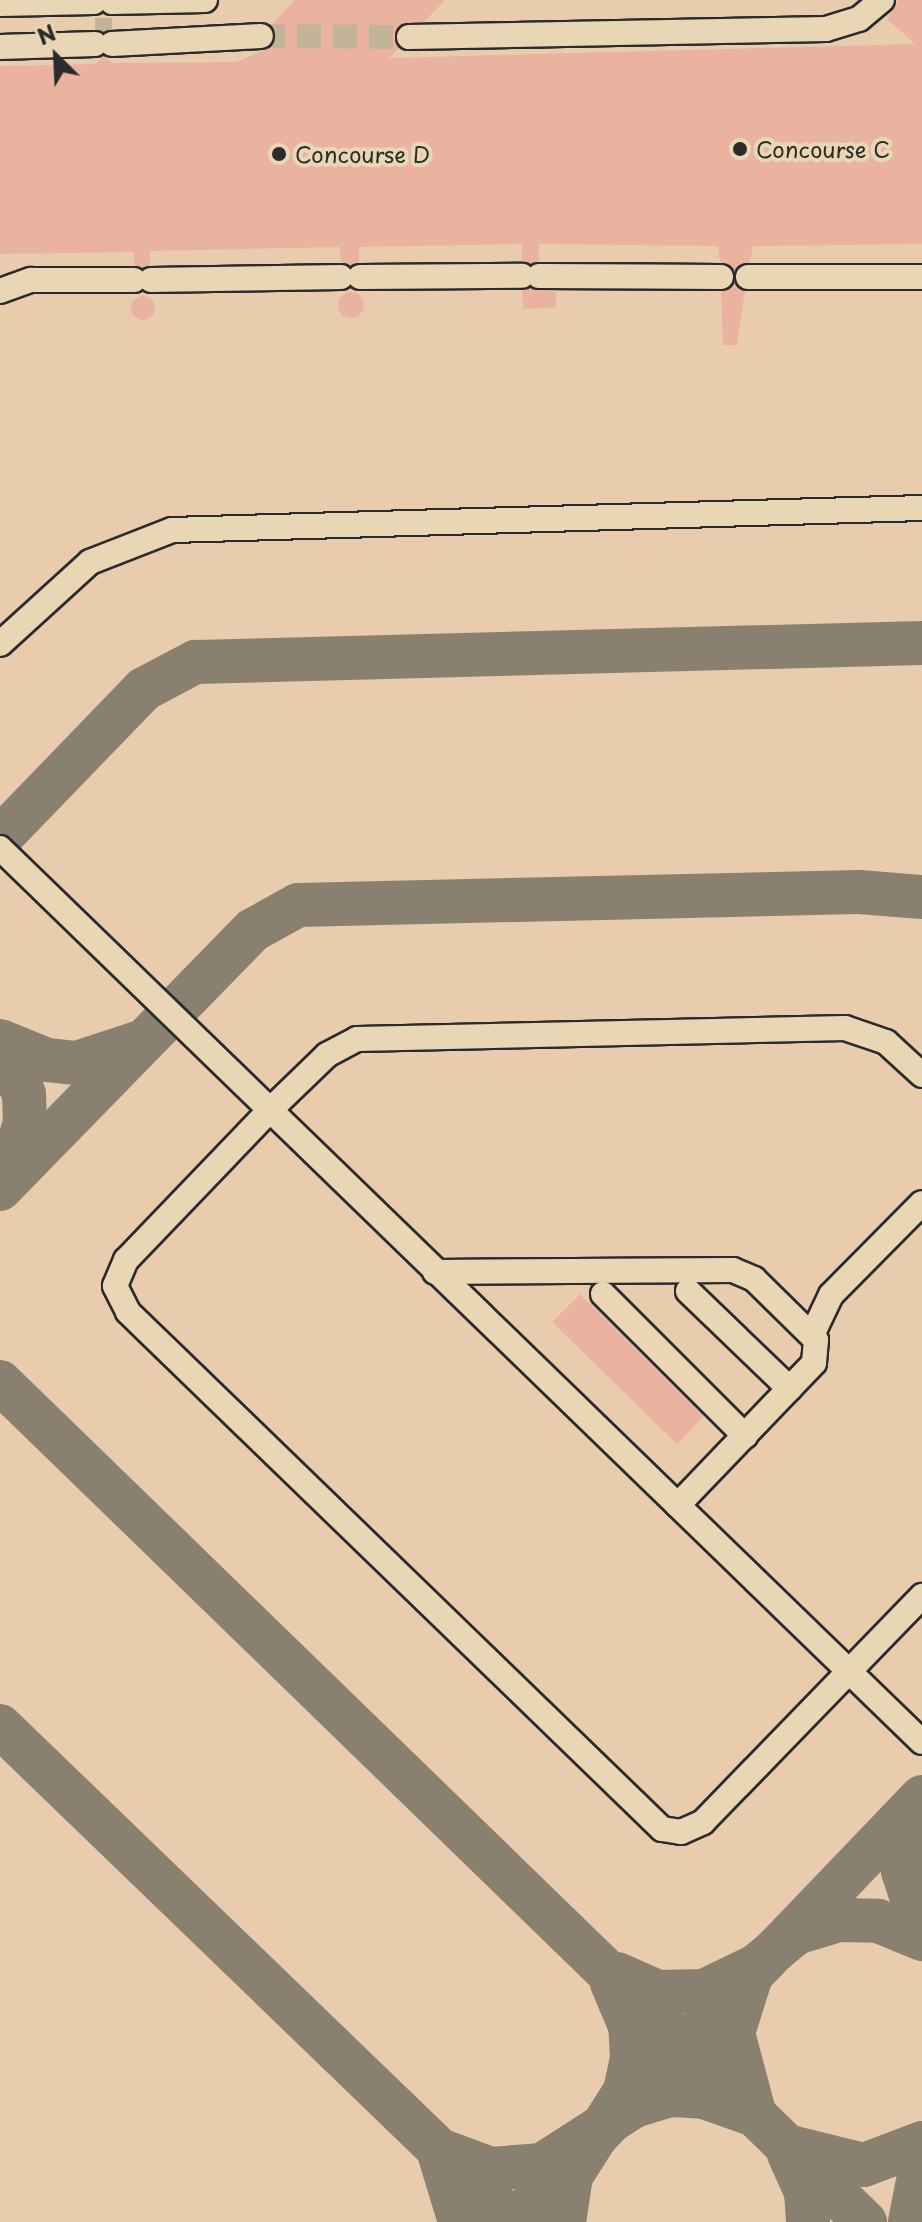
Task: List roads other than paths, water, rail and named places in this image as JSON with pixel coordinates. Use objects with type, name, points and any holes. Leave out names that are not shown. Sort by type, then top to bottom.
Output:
[{"type":"lane","points":[[409,37],[826,29],[859,19],[882,0]]},
{"type":"lane","points":[[0,4],[202,1],[207,35]]},
{"type":"lane","points":[[0,32],[103,37],[261,36]]},
{"type":"lane","points":[[0,47],[103,37]]},
{"type":"lane","points":[[0,291],[31,280],[721,277]]},
{"type":"lane","points":[[748,277],[922,277]]},
{"type":"lane","points":[[0,644],[90,562],[172,530],[922,508]]},
{"type":"lane","points":[[0,848],[678,1505],[848,1674],[922,1742]]},
{"type":"lane","points":[[922,1075],[886,1042],[845,1028],[368,1037],[336,1048],[270,1110],[120,1268],[115,1286],[128,1312],[662,1829],[681,1832],[703,1822],[922,1596]]},
{"type":"lane","points":[[678,1505],[814,1363],[812,1335],[831,1295],[922,1203]]},
{"type":"lane","points":[[435,1272],[733,1270],[754,1279],[812,1335]]},
{"type":"lane","points":[[688,1291],[790,1389]]},
{"type":"lane","points":[[603,1294],[745,1436]]},
{"type":"lane","points":[[785,1309],[831,1295]]},
{"type":"tunnel","points":[[95,30],[112,30]]},
{"type":"tunnel","points":[[261,36],[409,37]]},
{"type":"place","name":"Concourse C","points":[[740,149]]},
{"type":"place","name":"Concourse D","points":[[279,154]]}]
